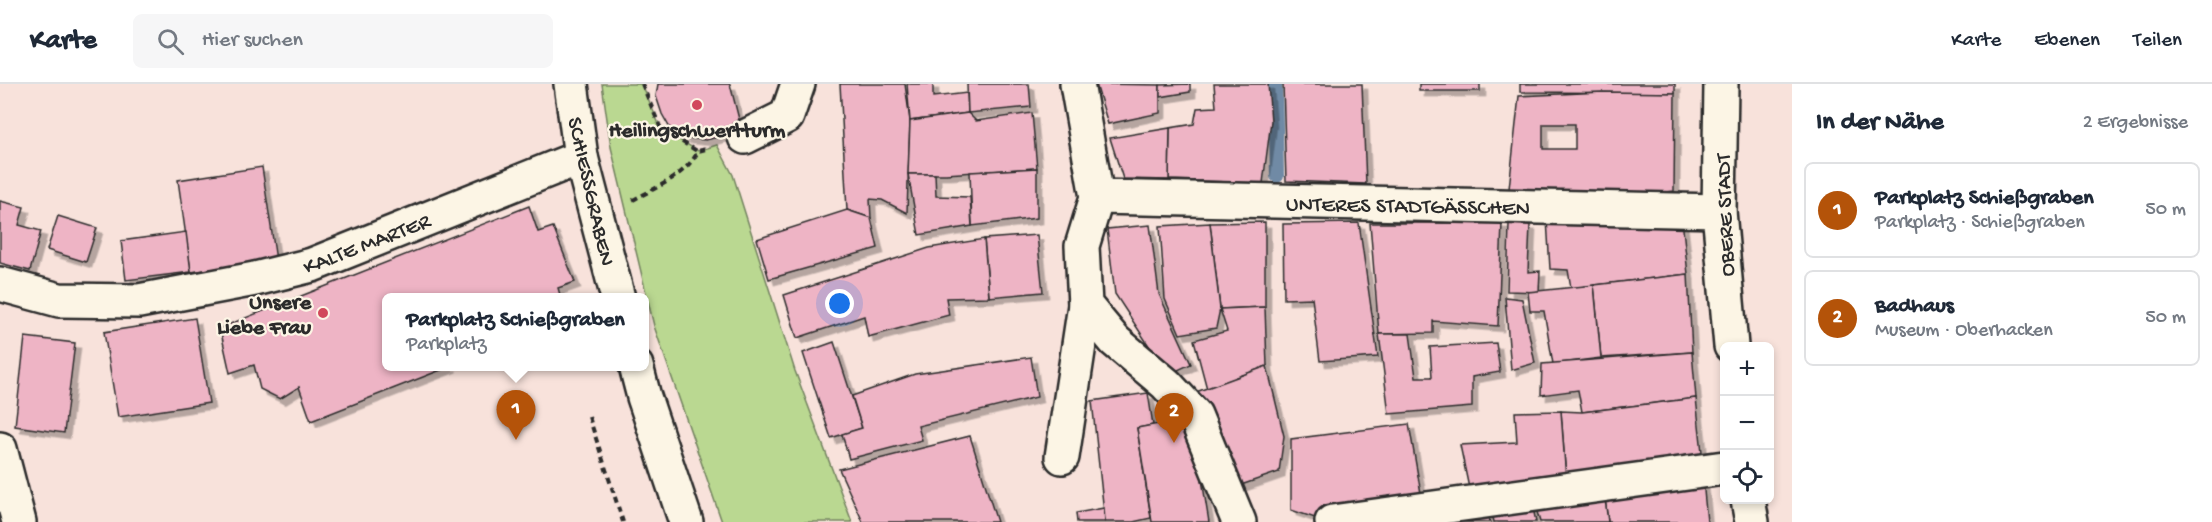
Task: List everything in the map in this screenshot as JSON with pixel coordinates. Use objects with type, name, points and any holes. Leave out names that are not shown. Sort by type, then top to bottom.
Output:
[{"type":"street","name":"SCHIESSGRABEN","points":[[571,84],[582,157],[617,293]]},
{"type":"street","points":[[745,137],[787,116],[798,84]]},
{"type":"street","points":[[1062,457],[1085,305],[1083,246],[1097,197],[1077,84]]},
{"type":"street","name":"OBERE STADT","points":[[1721,84],[1719,211],[1731,342]]},
{"type":"street","name":"KALTE MARTER","points":[[0,284],[59,300],[140,301],[255,279],[312,265],[582,157]]},
{"type":"street","name":"UNTERES STADTGÄSSCHEN","points":[[1097,197],[1719,211]]},
{"type":"street","points":[[1085,305],[1115,341],[1166,384],[1195,415],[1239,522]]},
{"type":"street","points":[[637,371],[686,522]]},
{"type":"street","points":[[0,449],[19,522]]},
{"type":"street","points":[[1332,522],[1720,469]]},
{"type":"street","points":[[1749,504],[1752,522]]},
{"type":"path","points":[[642,84],[661,129],[698,151],[745,137]]},
{"type":"path","points":[[598,224],[632,200],[665,183],[694,160],[698,151]]},
{"type":"path","points":[[589,417],[623,522]]},
{"type":"green space","points":[[602,84],[642,84],[661,129],[698,151],[717,145],[733,175],[795,371],[852,522],[722,522],[654,326],[649,305],[649,293],[646,293],[611,147]]},
{"type":"building","name":"Heilingschwertturm","points":[[658,84],[730,84],[742,131],[706,140],[686,138],[671,130],[656,96]]},
{"type":"building","points":[[840,84],[905,84],[910,121],[907,213],[882,200],[870,199],[871,218],[847,210]]},
{"type":"building","points":[[907,84],[933,84],[933,97],[967,93],[968,113],[910,121]]},
{"type":"building","points":[[967,84],[1029,84],[1031,107],[968,113]]},
{"type":"building","points":[[1096,84],[1160,85],[1160,113],[1108,124]]},
{"type":"building","points":[[1190,84],[1190,92],[1160,97],[1160,85]]},
{"type":"building","points":[[1214,84],[1268,84],[1271,121],[1263,183],[1169,180],[1170,128],[1194,124],[1197,108],[1216,107]]},
{"type":"building","points":[[1283,84],[1362,84],[1366,184],[1286,181]]},
{"type":"building","points":[[1419,84],[1480,84],[1480,91],[1419,91]]},
{"type":"building","points":[[1520,84],[1675,84],[1675,93],[1520,92]]},
{"type":"building","points":[[1603,92],[1675,93],[1674,191],[1604,200],[1508,198],[1519,96]],"holes":[[[1543,124],[1575,124],[1575,149],[1543,149]]]},
{"type":"building","points":[[968,113],[976,121],[1032,113],[1037,168],[908,174],[910,121]]},
{"type":"building","points":[[1170,128],[1169,180],[1123,179],[1110,138]]},
{"type":"building","points":[[262,167],[276,260],[191,272],[178,180]]},
{"type":"building","points":[[1037,168],[1037,218],[972,226],[970,172]]},
{"type":"building","points":[[908,174],[935,174],[936,196],[970,197],[972,226],[919,235]]},
{"type":"building","points":[[0,201],[24,207],[19,225],[41,231],[30,271],[0,263]]},
{"type":"building","name":"Unsere Liebe Frau","points":[[529,206],[538,232],[553,227],[575,282],[558,288],[560,293],[382,293],[382,371],[438,371],[311,421],[299,387],[280,399],[260,389],[254,365],[230,373],[220,328]]},
{"type":"building","points":[[847,210],[871,218],[878,248],[769,279],[757,239]]},
{"type":"building","points":[[58,216],[97,228],[86,262],[47,250]]},
{"type":"building","points":[[1547,219],[1682,220],[1688,274],[1571,288],[1568,270],[1550,269]]},
{"type":"building","points":[[1265,222],[1265,307],[1220,309],[1210,223]]},
{"type":"building","points":[[1210,223],[1220,309],[1216,328],[1180,334],[1165,299],[1160,226]]},
{"type":"building","points":[[1359,223],[1378,357],[1320,361],[1312,298],[1284,299],[1283,224]]},
{"type":"building","points":[[1370,223],[1502,223],[1498,326],[1433,321],[1433,333],[1379,334]]},
{"type":"building","points":[[1509,224],[1530,225],[1528,272],[1540,271],[1539,292],[1507,291]]},
{"type":"building","points":[[1150,225],[1159,294],[1191,364],[1176,371],[1157,358],[1115,294],[1107,229]]},
{"type":"building","points":[[186,232],[191,272],[126,280],[121,241]]},
{"type":"building","points":[[1037,235],[1043,292],[989,297],[984,239]]},
{"type":"building","points":[[984,239],[989,297],[946,298],[949,315],[868,337],[864,316],[797,338],[784,295],[929,248]]},
{"type":"building","points":[[1688,274],[1692,352],[1601,358],[1594,285]]},
{"type":"building","points":[[1594,285],[1601,358],[1553,364],[1544,311],[1530,311],[1528,292]]},
{"type":"building","points":[[1505,297],[1522,299],[1535,363],[1511,370]]},
{"type":"building","points":[[1265,307],[1267,366],[1207,389],[1194,340],[1227,331],[1220,309]]},
{"type":"building","points":[[195,318],[209,403],[118,417],[104,332]]},
{"type":"building","points":[[1379,334],[1410,334],[1416,377],[1432,377],[1430,347],[1496,343],[1500,372],[1472,377],[1472,407],[1389,414]]},
{"type":"building","points":[[25,337],[75,343],[64,433],[15,426]]},
{"type":"building","points":[[834,342],[862,428],[831,438],[803,353]]},
{"type":"building","points":[[1692,352],[1696,398],[1582,412],[1578,390],[1541,395],[1542,364]]},
{"type":"building","points":[[1031,357],[1037,397],[918,426],[922,440],[849,459],[842,434],[862,428],[852,396],[915,374]]},
{"type":"building","points":[[1267,366],[1284,436],[1279,472],[1241,485],[1196,392]]},
{"type":"building","points":[[1148,393],[1153,425],[1137,428],[1151,518],[1133,522],[1105,522],[1092,401]]},
{"type":"building","points":[[1696,398],[1703,461],[1566,480],[1561,411],[1582,412]]},
{"type":"building","points":[[1561,411],[1566,480],[1470,493],[1460,445],[1517,442],[1515,412]]},
{"type":"building","points":[[1177,415],[1177,421],[1192,419],[1209,522],[1152,522],[1137,428],[1159,424],[1158,418]]},
{"type":"building","points":[[1409,424],[1422,499],[1315,518],[1291,510],[1291,439]]},
{"type":"building","points":[[970,436],[997,522],[863,522],[839,469]]},
{"type":"building","points":[[1703,480],[1707,522],[1608,522],[1604,491]]},
{"type":"building","points":[[1604,491],[1608,522],[1540,522],[1534,502]]},
{"type":"building","points":[[1532,503],[1536,522],[1494,522],[1491,509]]},
{"type":"building","points":[[1104,508],[1105,522],[1077,522],[1076,513]]},
{"type":"building","points":[[1487,510],[1490,522],[1451,522]]},
{"type":"waterway","points":[[1275,84],[1277,176]]},
{"type":"place","name":"Heilingschwertturm","points":[[697,105]]},
{"type":"place","name":"Unsere Liebe Frau","points":[[323,313]]},
{"type":"place","name":"Parkplatz Schießgraben","points":[[516,440]]},
{"type":"place","name":"Badhaus","points":[[1174,443]]}]
